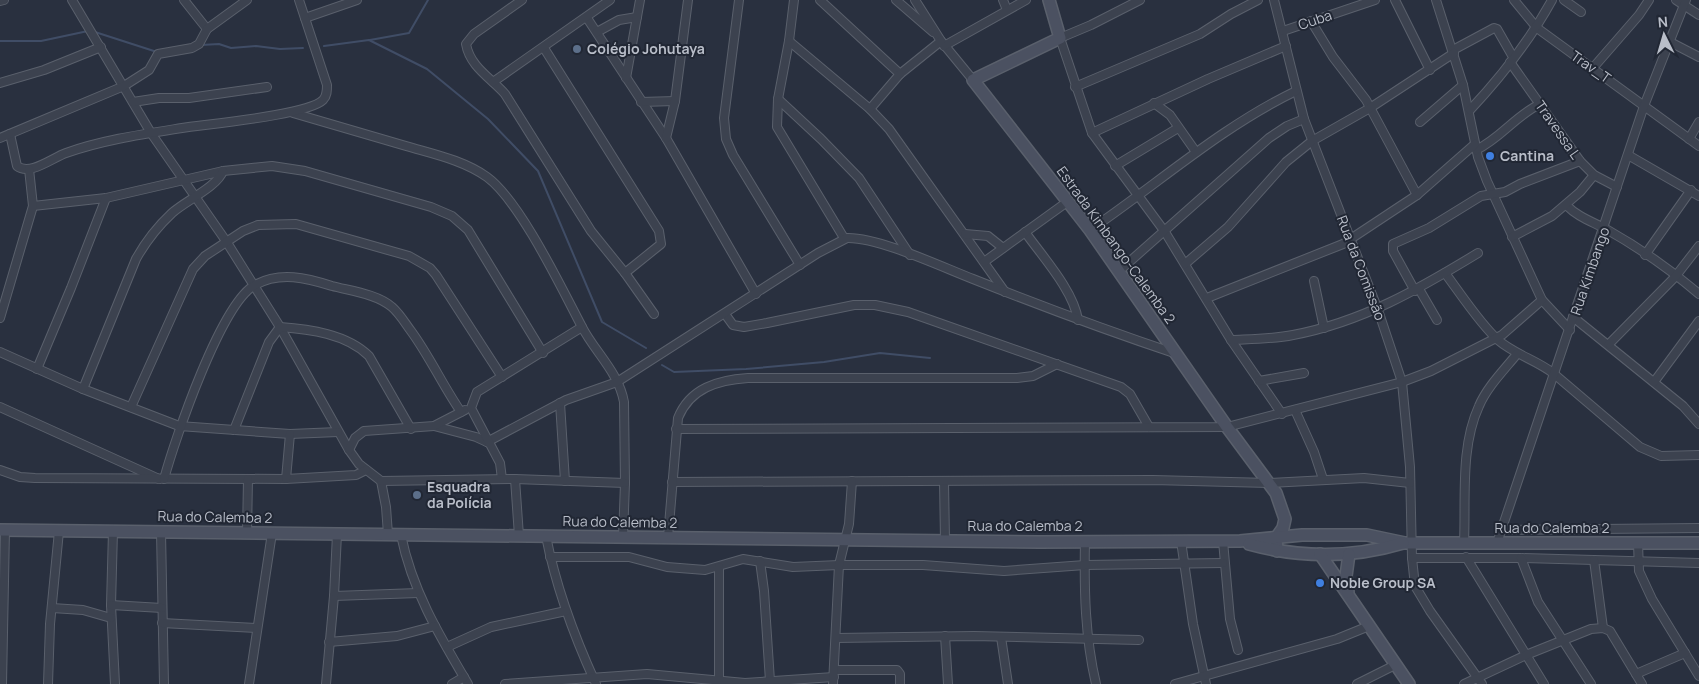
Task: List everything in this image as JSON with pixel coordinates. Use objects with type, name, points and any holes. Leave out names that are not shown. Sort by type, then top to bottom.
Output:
[{"type":"main road","points":[[973,80],[1060,38],[1049,0]]},
{"type":"main road","name":"Estrada Kimbango-Calemba 2","points":[[973,80],[1090,230],[1227,427],[1269,483],[1284,513],[1302,536]]},
{"type":"main road","points":[[1277,552],[1276,538],[1285,522],[1284,513]]},
{"type":"main road","name":"Rua do Calemba 2","points":[[2,530],[1085,542],[1240,541],[1302,536],[1367,535],[1408,543],[1699,543]]},
{"type":"main road","points":[[1367,535],[1368,552]]},
{"type":"main road","name":"Rua do Calemba 2","points":[[1240,541],[1277,552],[1320,554],[1368,552],[1408,543]]},
{"type":"main road","points":[[1320,554],[1409,684]]},
{"type":"main road","points":[[1348,593],[1346,576],[1349,554]]},
{"type":"street","points":[[0,1],[4,0]]},
{"type":"street","points":[[72,0],[151,133],[226,241],[280,327],[349,450],[366,470],[381,481],[515,479],[625,483]]},
{"type":"street","points":[[184,0],[207,29]]},
{"type":"street","points":[[0,138],[124,86],[149,70],[158,54],[192,48],[199,44],[207,29],[247,0]]},
{"type":"street","points":[[10,134],[17,166],[21,169],[29,169],[67,153],[151,133],[293,112],[319,103],[324,99],[327,90],[299,0]]},
{"type":"street","points":[[306,18],[357,0]]},
{"type":"street","points":[[522,0],[474,34],[466,44],[469,56],[486,78],[505,94],[591,231],[654,314]]},
{"type":"street","points":[[493,82],[587,18],[610,0]]},
{"type":"street","points":[[626,78],[640,0]]},
{"type":"street","points":[[666,138],[675,101],[688,0]]},
{"type":"street","points":[[740,0],[724,112],[726,139],[732,155],[800,265]]},
{"type":"street","points":[[794,0],[776,116],[779,133],[844,238]]},
{"type":"street","points":[[820,0],[900,74]]},
{"type":"street","points":[[899,3],[910,0]]},
{"type":"street","points":[[915,0],[940,40],[973,80]]},
{"type":"street","points":[[1002,0],[1007,10]]},
{"type":"street","points":[[870,109],[900,74],[940,40],[1026,0]]},
{"type":"street","points":[[1140,0],[1060,38],[1075,87],[1092,133],[1165,232],[1232,340],[1282,414]]},
{"type":"street","points":[[1075,87],[1200,34],[1231,14],[1258,0]]},
{"type":"street","name":"Rua da Comissão","points":[[1274,0],[1304,119],[1378,310],[1402,382],[1410,483],[1408,543],[1412,558],[1415,586],[1480,681]]},
{"type":"street","name":"Cuba","points":[[1283,32],[1375,0]]},
{"type":"street","points":[[1395,0],[1430,70]]},
{"type":"street","points":[[1436,0],[1470,110],[1475,147],[1492,194],[1542,300],[1570,330]]},
{"type":"street","name":"Trav_T","points":[[1514,0],[1537,28],[1699,146]]},
{"type":"street","points":[[1564,0],[1581,12]]},
{"type":"street","points":[[1592,69],[1639,15],[1649,0]]},
{"type":"street","points":[[1676,0],[1685,2],[1699,14]]},
{"type":"street","points":[[1470,110],[1537,28],[1549,2]]},
{"type":"street","name":"Rua Kimbango","points":[[1497,543],[1644,106],[1685,2]]},
{"type":"street","points":[[899,3],[940,40]]},
{"type":"street","points":[[597,32],[619,20],[637,17]]},
{"type":"street","points":[[587,18],[666,138],[756,294]]},
{"type":"street","points":[[1311,22],[1333,57],[1356,85],[1417,195]]},
{"type":"street","name":"Travessa L","points":[[1453,52],[1494,28],[1511,59],[1540,104],[1580,161],[1594,175],[1618,187]]},
{"type":"street","points":[[789,41],[870,109],[889,129],[1005,292]]},
{"type":"street","points":[[1670,42],[1699,57]]},
{"type":"street","points":[[1092,133],[1154,103],[1286,46]]},
{"type":"street","points":[[0,83],[44,70],[100,47]]},
{"type":"street","points":[[544,48],[609,155],[650,214],[661,238],[661,244],[625,274]]},
{"type":"street","points":[[1185,264],[1228,227],[1280,168],[1312,141],[1370,108],[1430,70],[1453,52]]},
{"type":"street","points":[[1420,122],[1463,84]]},
{"type":"street","points":[[133,102],[267,87]]},
{"type":"street","points":[[1090,230],[1139,197],[1196,152],[1249,115],[1296,91]]},
{"type":"street","points":[[778,99],[859,178],[910,255]]},
{"type":"street","points":[[641,102],[675,101]]},
{"type":"street","points":[[1154,103],[1170,115],[1196,152]]},
{"type":"street","points":[[1207,298],[1302,262],[1343,244],[1417,195],[1475,147],[1497,139],[1520,115],[1540,104]]},
{"type":"street","points":[[293,112],[451,159],[488,178],[518,214],[566,294],[582,327],[622,389],[624,402],[625,483],[623,537]]},
{"type":"street","points":[[1119,271],[1269,138],[1287,126],[1304,119]]},
{"type":"street","points":[[1689,139],[1699,122]]},
{"type":"street","points":[[1115,166],[1178,128]]},
{"type":"street","points":[[1628,154],[1699,196]]},
{"type":"street","points":[[1438,320],[1416,290],[1393,251],[1393,245],[1429,228],[1481,196],[1505,192],[1580,161]]},
{"type":"street","points":[[33,206],[106,198],[223,171],[272,166],[286,167],[431,207],[452,216],[468,230],[543,353]]},
{"type":"street","points":[[0,318],[33,206],[29,169]]},
{"type":"street","points":[[83,388],[136,259],[158,227],[218,179],[223,171]]},
{"type":"street","points":[[1512,237],[1552,216],[1594,175]]},
{"type":"street","points":[[1645,255],[1691,190]]},
{"type":"street","points":[[37,369],[106,198]]},
{"type":"street","points":[[984,262],[1067,202]]},
{"type":"street","points":[[1566,204],[1582,218],[1604,229],[1645,255],[1699,294]]},
{"type":"street","points":[[131,407],[193,269],[226,241],[258,225],[296,224],[409,256],[430,268],[502,377]]},
{"type":"street","points":[[1025,232],[1070,297],[1076,309],[1078,320]]},
{"type":"street","points":[[964,234],[988,236],[1003,248]]},
{"type":"street","points":[[487,442],[560,402],[617,382],[844,238],[862,240],[910,255],[1078,320],[1177,354]]},
{"type":"street","points":[[1609,344],[1676,276],[1699,246]]},
{"type":"street","points":[[1232,340],[1291,336],[1324,328],[1378,310],[1478,253]]},
{"type":"street","points":[[1445,273],[1496,338],[1517,354],[1541,364],[1640,447],[1661,456],[1699,455]]},
{"type":"street","points":[[161,478],[179,426],[215,344],[236,303],[254,285],[280,277],[291,276],[317,281],[386,303],[398,314],[431,359],[461,412]]},
{"type":"street","points":[[1314,281],[1324,328]]},
{"type":"street","points":[[676,429],[1227,427],[1402,382],[1431,371],[1511,329],[1542,300]]},
{"type":"street","points":[[725,314],[733,325],[744,327],[807,316],[854,305],[875,305],[908,312],[1114,384],[1126,390],[1149,427]]},
{"type":"street","points":[[1574,317],[1683,406],[1699,424]]},
{"type":"street","points":[[1654,382],[1699,321]]},
{"type":"street","points":[[280,327],[321,333],[347,341],[362,349],[369,356],[411,429]]},
{"type":"street","points":[[234,430],[269,342],[280,327]]},
{"type":"street","points":[[349,450],[355,438],[364,432],[434,426],[470,408],[477,392],[543,353],[582,327]]},
{"type":"street","points":[[0,352],[37,369],[179,426],[290,434],[338,432]]},
{"type":"street","points":[[1464,543],[1467,452],[1473,421],[1479,405],[1491,386],[1517,354]]},
{"type":"street","points":[[668,538],[678,418],[686,401],[705,388],[725,380],[776,378],[1017,378],[1041,373],[1057,364]]},
{"type":"street","points":[[1260,381],[1304,373]]},
{"type":"street","points":[[560,402],[566,481]]},
{"type":"street","points":[[0,408],[161,478]]},
{"type":"street","points":[[470,408],[500,463],[502,479]]},
{"type":"street","points":[[1295,410],[1314,452],[1323,479]]},
{"type":"street","points":[[434,426],[476,437],[487,442]]},
{"type":"street","points":[[286,479],[290,434]]},
{"type":"street","points":[[0,470],[27,478],[248,479],[356,475],[366,470]]},
{"type":"street","points":[[672,482],[1154,480],[1269,483],[1364,478],[1410,483]]},
{"type":"street","points":[[248,479],[248,533]]},
{"type":"street","points":[[515,479],[520,536]]},
{"type":"street","points":[[381,481],[388,534]]},
{"type":"street","points":[[834,677],[839,565],[849,524],[852,481]]},
{"type":"street","points":[[944,481],[945,540]]},
{"type":"street","points":[[1502,530],[1699,528]]},
{"type":"street","points":[[2,530],[2,684]]},
{"type":"street","points":[[48,684],[59,531]]},
{"type":"street","points":[[113,531],[111,618],[115,684]]},
{"type":"street","points":[[161,532],[164,684]]},
{"type":"street","points":[[249,684],[272,533]]},
{"type":"street","points":[[326,684],[334,596],[337,534]]},
{"type":"street","points":[[401,535],[407,562],[418,594],[466,681],[452,684]]},
{"type":"street","points":[[546,536],[552,569],[566,611],[595,681]]},
{"type":"street","points":[[1181,541],[1205,680]]},
{"type":"street","points":[[1223,541],[1223,563],[1230,618],[1238,650]]},
{"type":"street","points":[[1085,542],[1087,639],[1096,684]]},
{"type":"street","points":[[1638,543],[1637,561],[1639,571],[1652,599],[1699,676]]},
{"type":"street","points":[[550,557],[629,557],[679,569],[704,570],[743,559],[793,567],[923,565],[1004,571],[1084,564],[1223,563]]},
{"type":"street","points":[[1412,558],[1466,557],[1699,563]]},
{"type":"street","points":[[1466,557],[1544,684]]},
{"type":"street","points":[[1521,558],[1538,602],[1560,640],[1590,684]]},
{"type":"street","points":[[1594,560],[1603,628]]},
{"type":"street","points":[[760,561],[770,681]]},
{"type":"street","points":[[719,567],[719,682]]},
{"type":"street","points":[[334,596],[418,594]]},
{"type":"street","points":[[111,605],[162,608]]},
{"type":"street","points":[[52,608],[83,610],[111,618]]},
{"type":"street","points":[[447,647],[491,627],[566,611]]},
{"type":"street","points":[[162,623],[257,628]]},
{"type":"street","points":[[329,642],[397,636],[435,626]]},
{"type":"street","points":[[1175,684],[1205,680],[1337,639],[1369,626]]},
{"type":"street","points":[[1464,684],[1480,681],[1526,655],[1560,640],[1591,629],[1603,628],[1610,632],[1642,684]]},
{"type":"street","points":[[836,638],[945,636],[1139,640]]},
{"type":"street","points":[[945,636],[948,684]]},
{"type":"street","points":[[1001,637],[1008,684]]},
{"type":"street","points":[[1636,674],[1685,653]]},
{"type":"street","points":[[1358,684],[1395,665]]},
{"type":"street","points":[[505,684],[595,681],[633,674],[719,682],[782,682],[897,670],[900,674],[900,684]]},
{"type":"street","points":[[670,676],[672,684]]},
{"type":"waterway","points":[[370,40],[409,33],[428,0]]},
{"type":"waterway","points":[[0,41],[41,41],[88,31]]},
{"type":"waterway","points":[[95,32],[157,52]]},
{"type":"waterway","points":[[324,46],[369,40],[427,69],[488,119],[538,171],[602,322],[646,348]]},
{"type":"waterway","points":[[201,45],[219,44],[231,48],[256,46],[280,49],[303,48]]},
{"type":"waterway","points":[[662,365],[674,372],[746,369],[824,362],[880,353],[930,358]]},
{"type":"place","name":"Colégio Johutaya","points":[[577,49]]},
{"type":"place","name":"Cantina","points":[[1490,156]]},
{"type":"place","name":"Esquadra da Polícia","points":[[417,495]]},
{"type":"place","name":"Noble Group SA","points":[[1320,583]]}]
